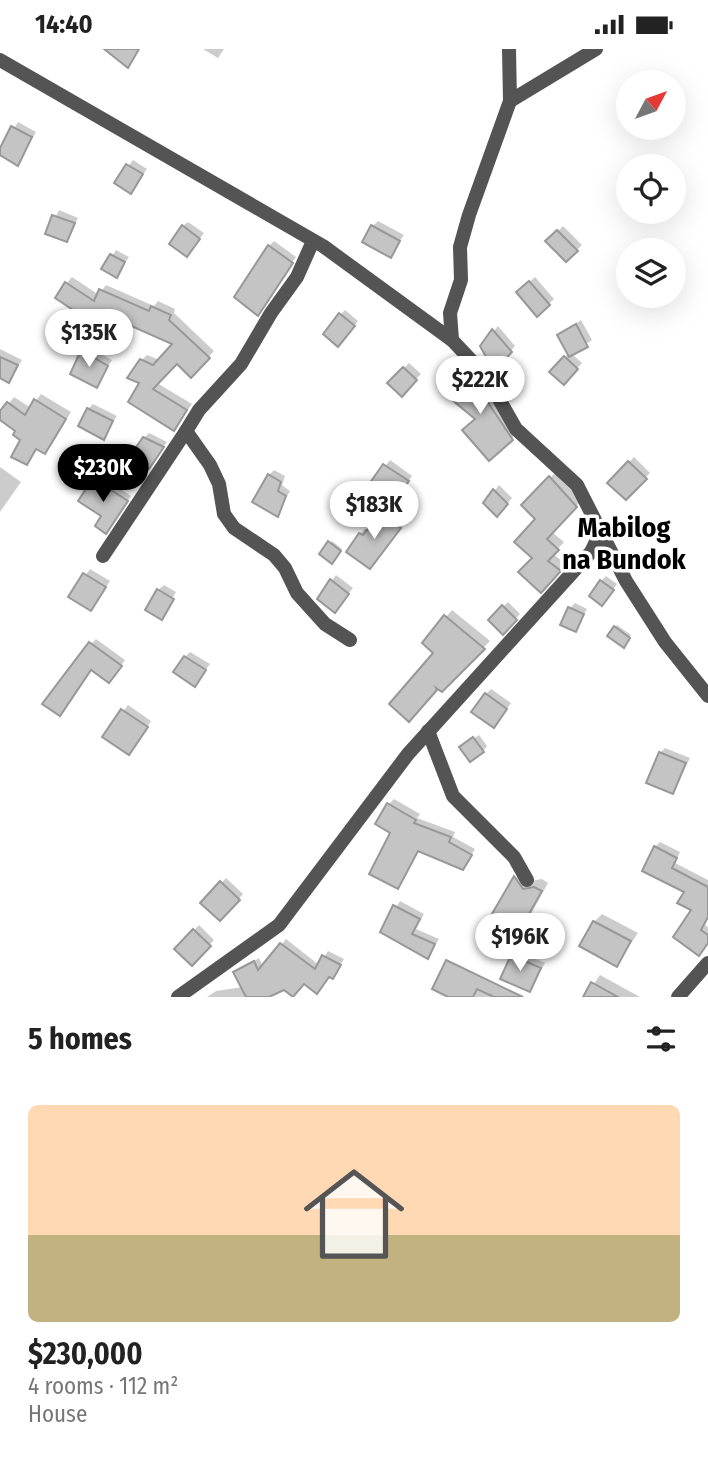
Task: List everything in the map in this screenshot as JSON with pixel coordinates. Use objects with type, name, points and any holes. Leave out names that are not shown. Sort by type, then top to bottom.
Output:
[{"type":"street","points":[[452,340],[450,313],[461,280],[460,247],[468,215],[510,101],[509,49]]},
{"type":"street","points":[[510,101],[596,49]]},
{"type":"street","points":[[0,60],[313,241],[452,340],[486,376],[500,407],[516,429],[576,485],[633,591],[666,642],[708,696]]},
{"type":"street","points":[[103,557],[199,410],[242,364],[271,313],[298,277],[313,241]]},
{"type":"street","points":[[186,431],[210,465],[219,484],[223,515],[234,528],[274,555],[285,568],[297,593],[325,624],[350,640]]},
{"type":"street","points":[[178,997],[279,925],[297,905],[306,886],[360,815],[428,731],[592,552],[601,532]]},
{"type":"street","points":[[428,731],[453,796],[514,857],[527,880]]},
{"type":"street","points":[[678,997],[708,963]]},
{"type":"building","points":[[104,49],[139,49],[128,68]]},
{"type":"building","points":[[11,126],[32,137],[18,166],[0,155],[0,148]]},
{"type":"building","points":[[126,164],[143,174],[131,194],[114,183]]},
{"type":"building","points":[[52,215],[75,223],[67,242],[45,234]]},
{"type":"building","points":[[182,225],[200,239],[187,257],[169,244]]},
{"type":"building","points":[[371,225],[400,241],[391,258],[362,242]]},
{"type":"building","points":[[557,230],[578,251],[566,262],[545,241]]},
{"type":"building","points":[[268,245],[293,263],[258,316],[234,297]]},
{"type":"building","points":[[110,254],[125,262],[117,278],[101,269]]},
{"type":"building","points":[[529,281],[550,305],[537,317],[516,292]]},
{"type":"building","points":[[65,282],[94,301],[99,289],[149,311],[151,306],[171,315],[169,320],[210,358],[191,378],[177,364],[153,389],[187,410],[174,431],[128,402],[139,383],[127,378],[140,359],[153,365],[172,344],[127,324],[120,341],[55,298]]},
{"type":"building","points":[[339,313],[355,326],[338,347],[323,334]]},
{"type":"building","points":[[576,324],[588,347],[569,357],[557,335]]},
{"type":"building","points":[[492,329],[512,352],[494,371],[480,346]]},
{"type":"building","points":[[81,350],[108,366],[97,388],[70,374]]},
{"type":"building","points":[[564,356],[578,369],[564,385],[549,372]]},
{"type":"building","points":[[0,357],[18,365],[9,383],[0,378]]},
{"type":"building","points":[[459,362],[478,382],[483,395],[513,440],[489,461],[462,430],[475,419],[451,399],[464,383],[451,372]]},
{"type":"building","points":[[403,367],[417,380],[402,397],[387,383]]},
{"type":"building","points":[[34,399],[66,419],[45,454],[36,449],[27,465],[11,457],[20,440],[13,435],[15,431],[0,420],[0,411],[7,402],[25,415]]},
{"type":"building","points":[[87,408],[113,421],[104,440],[78,426]]},
{"type":"building","points":[[143,437],[164,447],[149,469],[130,456]]},
{"type":"building","points":[[628,461],[647,479],[626,500],[607,483]]},
{"type":"building","points":[[383,464],[409,481],[392,505],[367,487]]},
{"type":"building","points":[[268,474],[281,482],[278,491],[286,496],[278,517],[252,502]]},
{"type":"building","points":[[549,476],[577,507],[547,539],[559,550],[548,561],[561,571],[541,593],[518,572],[532,558],[514,542],[535,519],[521,505]]},
{"type":"building","points":[[93,478],[128,501],[106,534],[95,526],[101,516],[78,501]]},
{"type":"building","points":[[493,489],[508,504],[497,517],[483,503]]},
{"type":"building","points":[[381,513],[401,528],[370,569],[346,552],[359,533],[363,535]]},
{"type":"building","points":[[328,541],[341,551],[332,564],[319,554]]},
{"type":"building","points":[[83,573],[106,587],[91,611],[68,597]]},
{"type":"building","points":[[330,579],[349,594],[335,613],[317,599]]},
{"type":"building","points":[[600,580],[614,590],[602,606],[589,596]]},
{"type":"building","points":[[157,589],[174,599],[162,620],[145,610]]},
{"type":"building","points":[[502,605],[517,620],[503,635],[488,620]]},
{"type":"building","points":[[568,607],[584,614],[576,632],[560,625]]},
{"type":"building","points":[[444,615],[485,649],[442,692],[436,688],[409,722],[389,704],[433,653],[422,643]]},
{"type":"building","points":[[614,626],[630,638],[624,648],[607,636]]},
{"type":"building","points":[[89,642],[122,666],[109,683],[91,670],[60,716],[42,704]]},
{"type":"building","points":[[184,656],[206,670],[195,687],[173,672]]},
{"type":"building","points":[[485,693],[507,709],[494,728],[471,712]]},
{"type":"building","points":[[121,709],[148,727],[129,755],[102,737]]},
{"type":"building","points":[[473,737],[484,752],[470,762],[459,747]]},
{"type":"building","points":[[659,752],[686,763],[673,794],[646,783]]},
{"type":"building","points":[[387,803],[416,820],[414,823],[451,837],[449,842],[472,855],[463,870],[418,851],[398,889],[369,874],[390,833],[375,824]]},
{"type":"building","points":[[654,846],[677,858],[672,868],[708,887],[708,917],[701,930],[708,935],[708,943],[699,956],[673,937],[691,910],[677,903],[684,892],[642,871]]},
{"type":"building","points":[[514,876],[523,889],[534,887],[542,891],[517,935],[489,919]]},
{"type":"building","points":[[220,881],[240,900],[220,921],[200,903]]},
{"type":"building","points":[[393,905],[420,919],[412,934],[435,944],[428,959],[380,932]]},
{"type":"building","points":[[593,921],[631,941],[617,967],[579,946]]},
{"type":"building","points":[[193,929],[211,946],[192,966],[174,949]]},
{"type":"building","points":[[280,943],[315,969],[322,955],[341,965],[333,979],[329,977],[317,994],[304,984],[293,997],[284,990],[269,997],[246,997],[233,972],[254,961],[258,970]]},
{"type":"building","points":[[511,955],[541,968],[530,992],[500,979]]},
{"type":"building","points":[[446,960],[523,997],[494,997],[477,989],[473,997],[448,997],[432,989]]},
{"type":"building","points":[[591,982],[618,997],[583,997]]},
{"type":"district","name":"Mabilog na Bundok","points":[[624,543]]}]
